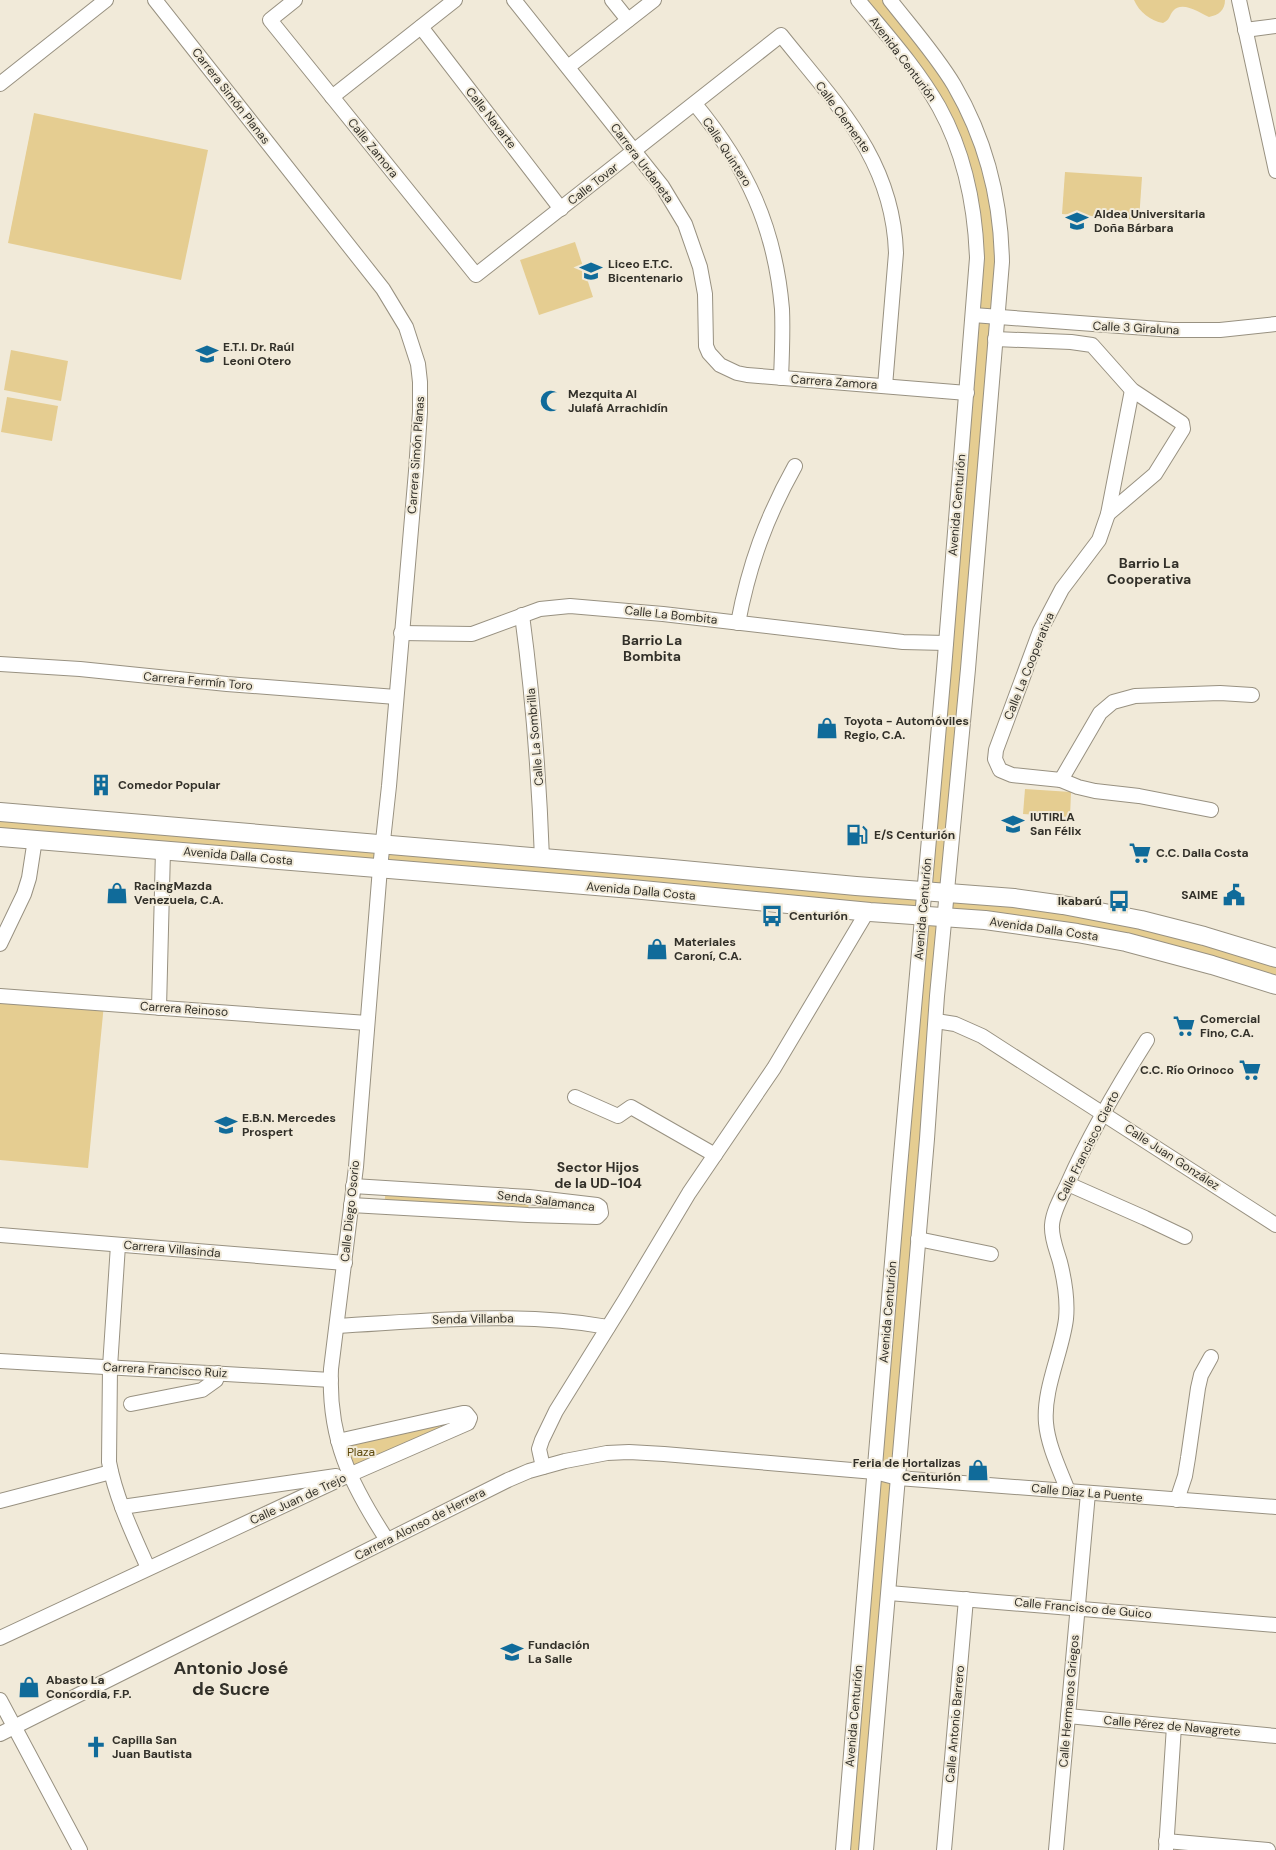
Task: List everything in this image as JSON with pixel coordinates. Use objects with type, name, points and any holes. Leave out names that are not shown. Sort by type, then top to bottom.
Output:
[{"type":"street","name":"Carrera Simón Planas","points":[[155,0],[366,265],[398,313],[418,364],[420,412],[380,868]]},
{"type":"street","name":"Calle Zamora","points":[[295,0],[270,20],[476,275]]},
{"type":"street","points":[[332,97],[455,0]]},
{"type":"street","name":"Carrera Urdaneta","points":[[514,0],[662,186],[685,224],[703,280],[705,337],[709,353]]},
{"type":"street","points":[[612,0],[628,20]]},
{"type":"street","points":[[568,67],[654,0]]},
{"type":"street","name":"Avenida Centurión","points":[[843,1850],[977,258],[972,198],[952,132],[925,85],[858,0]]},
{"type":"street","name":"Avenida Centurión","points":[[866,1850],[1002,262],[1001,234],[993,180],[985,153],[968,111],[938,62],[890,0]]},
{"type":"street","points":[[1239,0],[1276,171]]},
{"type":"street","points":[[0,84],[101,1]]},
{"type":"street","points":[[1245,30],[1276,26]]},
{"type":"street","name":"Calle Navarte","points":[[421,27],[561,209]]},
{"type":"street","name":"Calle Tovar","points":[[476,275],[781,35]]},
{"type":"street","name":"Calle Clemente","points":[[781,35],[868,148],[891,206],[896,235],[896,253],[885,386]]},
{"type":"street","name":"Calle Quintero","points":[[695,104],[740,168],[753,192],[768,233],[779,281],[782,311],[781,378]]},
{"type":"street","name":"Calle 3 Giraluna","points":[[973,315],[1180,330],[1220,330],[1276,324]]},
{"type":"street","points":[[995,339],[1071,342],[1092,345],[1132,390],[1182,423],[1183,429],[1155,474],[1108,514]]},
{"type":"street","name":"Carrera Zamora","points":[[709,353],[720,365],[737,373],[967,393]]},
{"type":"street","name":"Calle La Cooperativa","points":[[1061,780],[1012,775],[1000,770],[995,759],[996,750],[1040,631],[1062,589],[1099,540],[1108,514],[1132,390]]},
{"type":"street","points":[[738,623],[745,586],[758,545],[775,502],[794,466]]},
{"type":"street","name":"Calle La Bombita","points":[[401,633],[472,634],[522,615],[554,606],[570,606],[600,607],[903,642],[946,644]]},
{"type":"street","name":"Calle La Sombrilla","points":[[522,615],[531,682],[538,759],[542,858]]},
{"type":"street","name":"Carrera Fermín Toro","points":[[0,664],[80,669],[227,684],[396,697]]},
{"type":"street","points":[[1211,810],[1173,802],[1095,791],[1061,780],[1100,714],[1113,702],[1135,696],[1220,693],[1252,695]]},
{"type":"street","name":"Avenida Dalla Costa","points":[[0,812],[1014,898],[1111,913],[1191,932],[1276,958]]},
{"type":"street","name":"Avenida Dalla Costa","points":[[0,837],[632,889],[1030,926],[1102,937],[1150,948],[1276,985]]},
{"type":"street","points":[[0,944],[24,894],[29,878],[35,839]]},
{"type":"street","points":[[159,1008],[163,850]]},
{"type":"street","name":"Calle Diego Osorio","points":[[380,868],[354,1186],[331,1380],[332,1404],[338,1441],[360,1496],[387,1540]]},
{"type":"street","points":[[543,1467],[540,1449],[546,1428],[689,1193],[774,1068],[867,912]]},
{"type":"street","name":"Carrera Reinoso","points":[[0,996],[367,1023]]},
{"type":"street","name":"Calle Juan González","points":[[936,1021],[966,1028],[982,1036],[1276,1225]]},
{"type":"street","name":"Calle Francisco Cierto","points":[[1068,1491],[1048,1436],[1046,1412],[1065,1321],[1067,1299],[1052,1225],[1055,1212],[1103,1113],[1147,1040]]},
{"type":"street","points":[[575,1097],[618,1116],[632,1107],[715,1154]]},
{"type":"street","points":[[1068,1184],[1185,1237]]},
{"type":"street","name":"Senda Salamanca","points":[[352,1206],[597,1217],[602,1210],[597,1205],[543,1198],[354,1186]]},
{"type":"street","name":"Carrera Villasinda","points":[[0,1235],[345,1264]]},
{"type":"street","points":[[918,1239],[991,1254]]},
{"type":"street","points":[[118,1245],[110,1366],[109,1442],[111,1472],[122,1507],[148,1568]]},
{"type":"street","name":"Senda Villanba","points":[[337,1326],[512,1318],[583,1322],[608,1327]]},
{"type":"street","points":[[1176,1500],[1185,1476],[1201,1375],[1211,1357]]},
{"type":"street","name":"Carrera Francisco Ruiz","points":[[0,1361],[331,1380]]},
{"type":"street","points":[[131,1404],[202,1390],[216,1380],[218,1373]]},
{"type":"street","name":"Calle Juan de Trejo","points":[[0,1638],[350,1475],[468,1423],[470,1418],[466,1413],[463,1413],[338,1441]]},
{"type":"street","name":"Carrera Alonso de Herrera","points":[[0,1734],[508,1480],[543,1467],[588,1456],[629,1452],[875,1472]]},
{"type":"street","points":[[0,1501],[111,1472]]},
{"type":"street","name":"Calle Díaz La Puente","points":[[875,1472],[898,1478],[1276,1507]]},
{"type":"street","points":[[122,1507],[350,1475]]},
{"type":"street","name":"Calle Hermanos Griegos","points":[[1056,1850],[1088,1493]]},
{"type":"street","name":"Calle Francisco de Guico","points":[[889,1592],[1276,1625]]},
{"type":"street","name":"Calle Antonio Barrero","points":[[944,1850],[966,1599]]},
{"type":"street","points":[[0,1700],[80,1850]]},
{"type":"street","name":"Calle Pérez de Navagrete","points":[[1068,1716],[1276,1736]]},
{"type":"street","points":[[1174,1726],[1166,1846],[1268,1850]]},
{"type":"green space","points":[[858,0],[890,0],[968,111],[1001,234],[947,893],[924,891],[977,258],[951,132]]},
{"type":"green space","points":[[1134,0],[1225,0],[1225,4],[1223,9],[1209,17],[1191,8],[1177,8],[1163,23],[1146,15]]},
{"type":"green space","points":[[34,113],[208,150],[181,280],[8,243]]},
{"type":"green space","points":[[1065,172],[1142,177],[1139,220],[1062,214]]},
{"type":"green space","points":[[575,242],[593,297],[539,315],[520,260]]},
{"type":"green space","points":[[11,350],[68,361],[61,401],[4,390]]},
{"type":"green space","points":[[7,397],[58,406],[52,441],[1,432]]},
{"type":"green space","points":[[1025,789],[1071,792],[1070,817],[1023,814]]},
{"type":"green space","points":[[0,812],[924,891],[922,915],[945,917],[866,1850],[843,1850],[922,916],[0,837]]},
{"type":"green space","points":[[947,893],[1014,898],[1276,958],[1276,985],[1212,965],[945,917]]},
{"type":"green space","points":[[0,996],[104,1004],[88,1168],[0,1160]]},
{"type":"green space","points":[[386,1188],[529,1197],[528,1215],[384,1207]]},
{"type":"green space","name":"Plaza","points":[[468,1415],[349,1475],[338,1444]]},
{"type":"place","name":"Aldea Universitaria Doña Bárbara","points":[[1077,221]]},
{"type":"place","name":"Liceo E.T.C. Bicentenario","points":[[591,271]]},
{"type":"place","name":"E.T.I. Dr. Raúl Leoni Otero","points":[[207,354]]},
{"type":"place","name":"Mezquita Al Julafá Arrachidín","points":[[551,401]]},
{"type":"place","name":"Toyota - Automóviles Regio, C.A.","points":[[827,728]]},
{"type":"place","name":"Comedor Popular","points":[[101,785]]},
{"type":"place","name":"IUTIRLA San Félix","points":[[1013,824]]},
{"type":"place","name":"E/S Centurión","points":[[857,835]]},
{"type":"place","name":"C.C. Dalla Costa","points":[[1140,853]]},
{"type":"place","name":"RacingMazda Venezuela, C.A.","points":[[117,893]]},
{"type":"place","name":"SAIME","points":[[1234,895]]},
{"type":"place","name":"Ikabarú","points":[[1119,901]]},
{"type":"place","name":"Centurión","points":[[772,916]]},
{"type":"place","name":"Materiales Caroní, C.A.","points":[[657,949]]},
{"type":"place","name":"Comercial Fino, C.A.","points":[[1184,1026]]},
{"type":"place","name":"C.C. Río Orinoco","points":[[1250,1070]]},
{"type":"place","name":"E.B.N. Mercedes Prospert","points":[[226,1125]]},
{"type":"place","name":"Feria de Hortalizas Centurión","points":[[978,1470]]},
{"type":"place","name":"Fundación La Salle","points":[[512,1652]]},
{"type":"place","name":"Abasto La Concordia, F.P.","points":[[29,1687]]},
{"type":"place","name":"Capilla San Juan Bautista","points":[[96,1747]]},
{"type":"district","name":"Barrio La Cooperativa","points":[[1149,572]]},
{"type":"district","name":"Barrio La Bombita","points":[[652,648]]},
{"type":"district","name":"Sector Hijos de la UD-104","points":[[598,1176]]},
{"type":"district","name":"Antonio José de Sucre","points":[[231,1678]]}]
